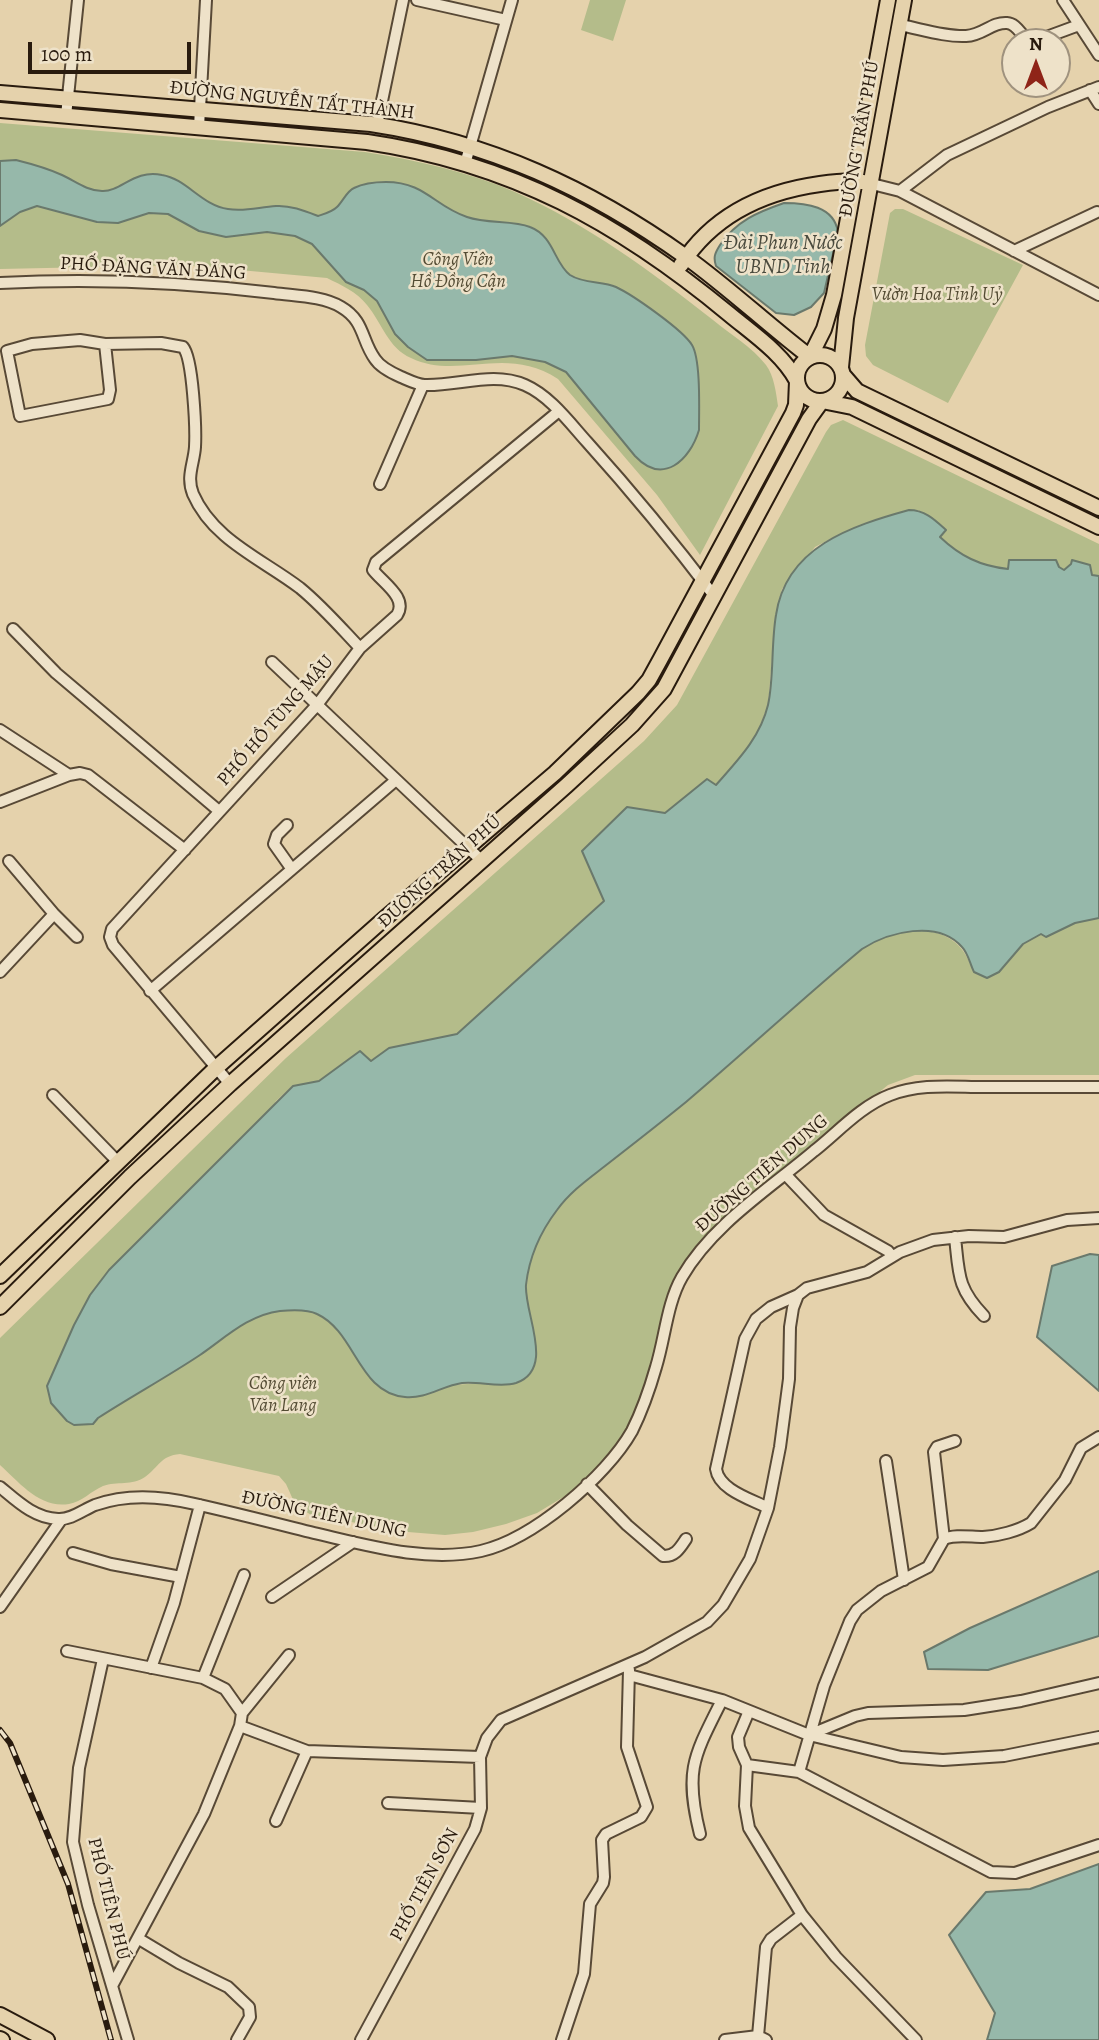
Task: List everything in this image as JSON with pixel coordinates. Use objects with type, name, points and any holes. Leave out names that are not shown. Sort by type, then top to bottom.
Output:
[{"type":"main road","name":"ĐƯỜNG TRẦN PHÚ","points":[[810,357],[831,307],[888,0]]},
{"type":"main road","name":"ĐƯỜNG TRẦN PHÚ","points":[[842,372],[846,318],[904,0]]},
{"type":"main road","name":"ĐƯỜNG NGUYỄN TẤT THÀNH","points":[[0,93],[377,125],[431,135],[470,146],[524,164],[561,181],[620,215],[686,257],[810,357]]},
{"type":"main road","name":"ĐƯỜNG NGUYỄN TẤT THÀNH","points":[[0,110],[373,143],[424,153],[518,181],[614,230],[676,272],[774,352],[797,381]]},
{"type":"main road","points":[[676,272],[716,223],[747,205],[795,188],[856,181],[872,184]]},
{"type":"main road","points":[[1099,508],[857,391],[828,356],[810,357],[800,367],[797,381],[806,396],[852,407],[1099,527]]},
{"type":"main road","points":[[822,401],[831,399],[838,393],[842,385],[842,372]]},
{"type":"main road","name":"ĐƯỜNG TRẦN PHÚ","points":[[0,1276],[216,1068],[555,773],[638,693],[649,680],[795,408],[797,381]]},
{"type":"main road","name":"ĐƯỜNG TRẦN PHÚ","points":[[0,1307],[130,1177],[230,1084],[632,725],[652,704],[664,689],[809,419],[822,401]]},
{"type":"main road","points":[[638,693],[652,704]]},
{"type":"main road","points":[[0,2015],[47,2040]]},
{"type":"street","points":[[66,116],[79,0]]},
{"type":"street","points":[[199,127],[206,0]]},
{"type":"street","points":[[377,125],[403,0]]},
{"type":"street","points":[[418,0],[506,20]]},
{"type":"street","points":[[465,164],[512,0]]},
{"type":"street","points":[[1063,0],[1099,55]]},
{"type":"street","points":[[900,25],[964,36],[982,34],[992,26],[1006,23],[1014,25],[1025,40],[1032,42],[1079,25]]},
{"type":"street","points":[[900,191],[947,156],[1058,103],[1094,89],[1099,104]]},
{"type":"street","points":[[872,184],[900,191],[1099,295]]},
{"type":"street","points":[[1014,251],[1097,212]]},
{"type":"street","name":"PHỐ ĐẶNG VĂN ĐĂNG","points":[[0,283],[62,281],[203,285],[330,302],[355,317],[375,359],[385,368],[423,385],[485,379],[526,386],[559,411],[657,522],[715,597]]},
{"type":"street","points":[[105,344],[110,390],[108,399],[20,416],[4,355],[32,344],[80,340],[105,344],[176,345],[187,351],[196,439],[190,477],[194,496],[211,522],[231,542],[303,591],[360,648]]},
{"type":"street","points":[[380,484],[423,385]]},
{"type":"street","name":"PHỐ HỒ TÙNG MẬU","points":[[230,1084],[113,945],[110,937],[113,929],[317,705],[360,648],[400,611],[400,601],[373,570],[376,562],[559,411]]},
{"type":"street","points":[[13,629],[56,673],[219,811]]},
{"type":"street","points":[[272,662],[482,860]]},
{"type":"street","points":[[0,730],[69,775]]},
{"type":"street","points":[[0,802],[69,775],[88,775],[186,849]]},
{"type":"street","points":[[150,991],[396,780]]},
{"type":"street","points":[[287,825],[277,835],[274,844],[291,869]]},
{"type":"street","points":[[9,861],[77,937]]},
{"type":"street","points":[[0,972],[54,914]]},
{"type":"street","name":"ĐƯỜNG TIÊN DUNG","points":[[61,1520],[120,1499],[162,1497],[353,1542],[418,1552],[449,1554],[478,1552],[495,1547],[549,1518],[587,1484],[620,1448],[632,1430],[657,1366],[673,1300],[684,1274],[700,1251],[722,1228],[858,1114],[889,1095],[924,1087],[1099,1087]]},
{"type":"street","points":[[53,1095],[117,1161]]},
{"type":"street","points":[[786,1175],[824,1215],[888,1251],[892,1256]]},
{"type":"street","points":[[768,1508],[724,1485],[717,1478],[716,1469],[745,1339],[756,1320],[771,1307],[807,1288],[867,1272],[892,1256],[921,1243],[955,1237],[1004,1237],[1068,1220],[1099,1218]]},
{"type":"street","points":[[955,1237],[962,1288],[968,1300],[984,1316]]},
{"type":"street","points":[[629,1670],[707,1622],[717,1612],[750,1559],[768,1508],[780,1447],[789,1379],[790,1327],[798,1295]]},
{"type":"street","points":[[944,1539],[985,1537],[1031,1523],[1065,1480],[1081,1448],[1099,1437]]},
{"type":"street","points":[[799,1772],[824,1686],[850,1621],[858,1610],[881,1591],[931,1565],[944,1539],[934,1452],[937,1447],[955,1441]]},
{"type":"street","points":[[886,1461],[904,1580]]},
{"type":"street","points":[[587,1484],[663,1556],[676,1553],[686,1539]]},
{"type":"street","points":[[0,1487],[25,1508],[40,1516],[61,1520],[0,1608]]},
{"type":"street","points":[[151,1668],[181,1577],[200,1505]]},
{"type":"street","points":[[272,1597],[353,1542]]},
{"type":"street","points":[[73,1553],[111,1564],[181,1577]]},
{"type":"street","points":[[203,1678],[244,1575]]},
{"type":"street","points":[[67,1651],[203,1678],[225,1689],[242,1713],[289,1655]]},
{"type":"street","name":"PHỐ TIÊN PHÚ","points":[[103,1659],[79,1768],[73,1842],[112,1986]]},
{"type":"street","points":[[629,1670],[722,1700],[809,1735],[901,1757],[943,1760],[1004,1756],[1099,1737]]},
{"type":"street","points":[[562,2040],[584,1974],[590,1903],[603,1883],[602,1840],[607,1834],[640,1817],[647,1807],[627,1747],[629,1670]]},
{"type":"street","name":"PHỐ TIÊN SƠN","points":[[361,2040],[475,1829],[481,1808],[480,1757],[487,1738],[501,1720],[629,1670]]},
{"type":"street","points":[[809,1735],[868,1713],[964,1710],[1021,1701],[1099,1683]]},
{"type":"street","points":[[700,1834],[693,1808],[692,1766],[722,1700]]},
{"type":"street","points":[[749,1711],[738,1737],[739,1747],[747,1765],[745,1806],[749,1828],[802,1915],[836,1957],[916,2040]]},
{"type":"street","name":"PHỐ TIÊN PHÚ","points":[[112,1986],[204,1814],[240,1726],[242,1713]]},
{"type":"street","points":[[240,1726],[307,1751],[480,1757]]},
{"type":"street","points":[[276,1821],[307,1751]]},
{"type":"street","points":[[747,1765],[799,1772],[991,1872],[1021,1872],[1099,1844]]},
{"type":"street","points":[[388,1802],[481,1808]]},
{"type":"street","points":[[725,2040],[762,2038],[766,1947],[771,1939],[802,1915]]},
{"type":"street","points":[[139,1939],[179,1963],[228,1987],[249,2007],[250,2017],[237,2040]]},
{"type":"street","points":[[112,1986],[128,2040]]},
{"type":"green space","points":[[590,0],[626,0],[613,41],[581,30]]},
{"type":"green space","name":"Công Viên Hồ Đồng Cận","points":[[0,123],[365,152],[479,178],[542,205],[593,234],[643,267],[741,341],[769,369],[778,406],[700,555],[657,495],[558,379],[538,369],[519,364],[447,366],[411,358],[391,342],[363,300],[327,278],[185,265],[0,269]]},
{"type":"green space","name":"Vườn Hoa Tỉnh Uỷ","points":[[895,209],[903,209],[1023,265],[948,403],[873,365],[866,356],[865,345],[890,213]]},
{"type":"green space","name":"Công viên Văn Lang","points":[[843,420],[1099,544],[1099,576],[1092,575],[1089,568],[1072,560],[1064,570],[1056,560],[1009,560],[1008,569],[979,563],[948,544],[940,537],[946,531],[918,510],[897,513],[836,536],[815,547],[782,589],[776,613],[768,705],[757,734],[743,754],[716,785],[707,779],[665,813],[627,808],[582,851],[604,900],[457,1034],[389,1048],[371,1061],[360,1051],[319,1081],[292,1086],[276,1101],[93,1424],[98,1418],[186,1364],[241,1325],[269,1313],[290,1309],[309,1311],[326,1320],[345,1340],[365,1372],[435,1392],[451,1385],[484,1383],[532,1328],[527,1294],[530,1261],[550,1219],[566,1200],[604,1165],[685,1103],[862,949],[876,941],[907,932],[937,933],[951,939],[962,949],[970,964],[999,972],[1023,944],[1041,934],[1046,937],[1075,923],[1099,918],[1099,1075],[915,1075],[888,1085],[740,1207],[685,1272],[657,1360],[630,1427],[591,1475],[570,1493],[537,1513],[473,1532],[445,1535],[408,1532],[311,1515],[295,1504],[286,1484],[279,1476],[180,1454],[164,1459],[140,1480],[103,1486],[74,1503],[49,1502],[31,1493],[0,1465],[0,1338],[286,1058],[644,741],[677,705],[826,432],[831,425]]},
{"type":"water","points":[[16,160],[51,170],[97,191],[115,188],[143,175],[162,175],[179,181],[218,207],[240,210],[287,206],[318,216],[335,209],[349,191],[358,186],[378,182],[399,183],[420,190],[467,217],[530,227],[549,243],[560,264],[570,275],[624,291],[668,322],[692,345],[699,386],[699,430],[695,441],[674,466],[656,469],[645,465],[635,456],[566,372],[545,362],[512,356],[476,360],[427,360],[395,334],[377,301],[364,290],[346,282],[312,244],[295,236],[267,232],[226,237],[199,231],[168,214],[149,213],[118,223],[97,222],[37,206],[20,212],[0,226],[0,161]]},
{"type":"water","name":"Đài Phun Nước UBND Tỉnh","points":[[784,203],[810,205],[825,211],[831,216],[838,232],[824,293],[811,307],[794,315],[776,313],[716,266],[715,260],[720,245],[740,224]]},
{"type":"water","points":[[909,510],[934,519],[946,530],[940,537],[955,550],[979,563],[1008,569],[1009,560],[1056,560],[1064,570],[1072,560],[1090,565],[1092,575],[1099,576],[1099,918],[1075,923],[1046,937],[1041,934],[1023,944],[999,972],[987,978],[974,972],[962,947],[952,938],[940,933],[913,931],[885,938],[862,949],[686,1102],[585,1181],[562,1204],[541,1236],[530,1265],[526,1285],[536,1353],[534,1366],[528,1376],[516,1383],[462,1383],[413,1397],[389,1393],[367,1374],[341,1334],[330,1323],[309,1311],[280,1311],[268,1313],[237,1328],[188,1363],[98,1418],[93,1424],[74,1425],[67,1421],[51,1403],[47,1386],[90,1295],[109,1270],[293,1086],[319,1081],[360,1051],[371,1061],[389,1048],[457,1034],[604,901],[582,851],[627,807],[665,813],[707,779],[716,785],[754,738],[768,705],[776,615],[782,592],[793,572],[807,556],[844,532]]},
{"type":"water","points":[[1090,1254],[1099,1255],[1099,1391],[1037,1337],[1052,1266]]},
{"type":"water","points":[[1099,1571],[1099,1636],[988,1670],[928,1669],[924,1652],[970,1628]]},
{"type":"water","points":[[1099,1864],[1099,2040],[987,2040],[995,2013],[949,1935],[986,1892],[1030,1889]]},
{"type":"railway","points":[[0,1730],[10,1743],[68,1884],[111,2040]]}]
